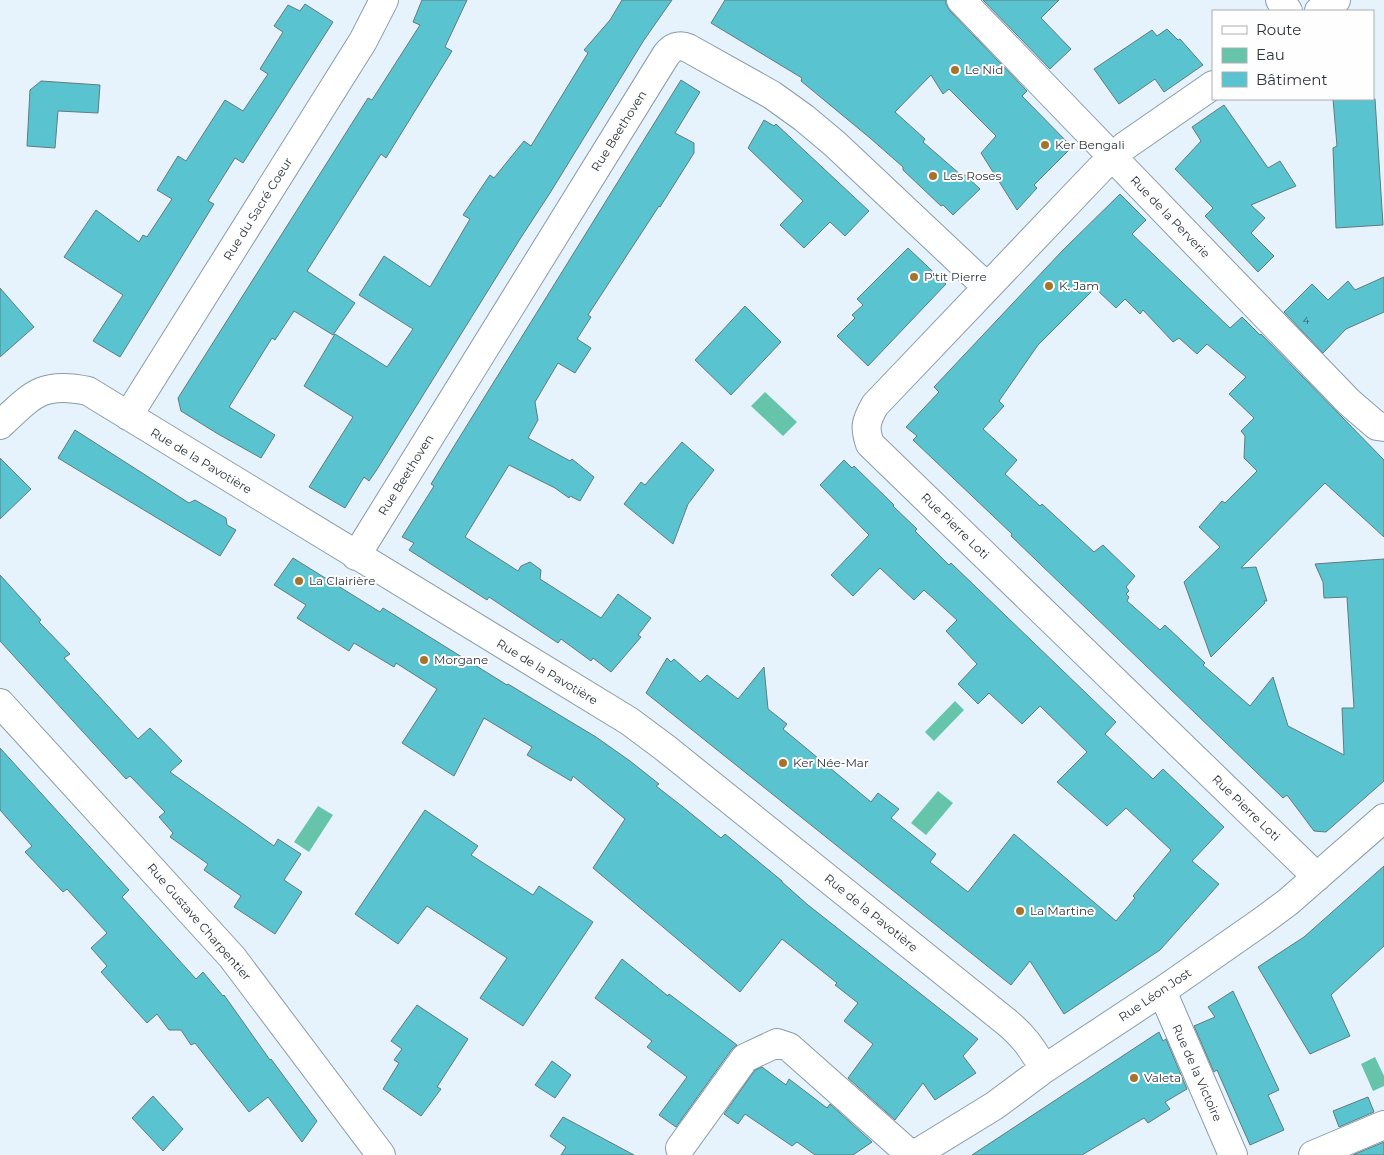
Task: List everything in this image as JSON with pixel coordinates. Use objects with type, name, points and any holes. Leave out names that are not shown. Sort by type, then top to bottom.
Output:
[{"type":"street","name":"Rue du Sacré Coeur","points":[[128,416],[363,42],[384,0]]},
{"type":"street","name":"Rue de la Perverie","points":[[960,0],[1348,402],[1377,426],[1384,427]]},
{"type":"street","points":[[1321,10],[1336,0]]},
{"type":"street","name":"Rue Beethoven","points":[[356,556],[666,55],[676,46],[688,48],[772,95],[804,118],[835,144],[987,287]]},
{"type":"street","name":"Rue Pierre Loti","points":[[1212,86],[1138,136],[1113,157],[875,405],[867,418],[866,431],[870,444],[1317,877]]},
{"type":"street","name":"Rue de la Pavotière","points":[[0,425],[30,397],[40,392],[58,388],[88,391],[645,732],[1022,1034],[1044,1069]]},
{"type":"street","name":"Rue Gustave Charpentier","points":[[0,703],[232,958],[381,1155]]},
{"type":"street","name":"Rue Léon Jost","points":[[913,1155],[994,1106],[1044,1069],[1162,991],[1288,902],[1384,818]]},
{"type":"street","name":"Rue de la Victoire","points":[[1162,991],[1232,1155]]},
{"type":"street","points":[[680,1148],[745,1058],[777,1043],[789,1047],[913,1155]]},
{"type":"street","points":[[1312,1155],[1384,1125]]},
{"type":"water","points":[[765,392],[797,422],[783,436],[751,406]]},
{"type":"water","points":[[955,701],[964,710],[934,741],[925,732]]},
{"type":"water","points":[[938,791],[953,803],[926,835],[911,823]]},
{"type":"water","points":[[318,806],[333,815],[309,852],[294,842]]},
{"type":"water","points":[[1375,1057],[1384,1076],[1384,1086],[1373,1091],[1361,1064]]},
{"type":"building","points":[[422,0],[467,0],[445,47],[452,51],[386,158],[381,154],[307,271],[355,303],[333,335],[294,311],[275,340],[272,338],[229,407],[275,435],[261,458],[181,411],[178,398],[368,98],[372,100],[420,25],[413,22]]},
{"type":"building","points":[[622,0],[672,0],[644,40],[369,481],[364,477],[345,508],[309,487],[353,417],[304,386],[335,334],[387,367],[413,329],[359,295],[384,256],[430,287],[470,219],[463,215],[490,175],[494,178],[524,141],[531,146],[588,53],[584,50],[610,20]]},
{"type":"building","points":[[725,0],[946,0],[950,11],[1027,91],[1022,96],[1072,147],[1034,185],[1037,188],[1017,210],[981,153],[996,136],[949,89],[943,94],[931,75],[895,112],[925,139],[923,142],[961,175],[963,173],[980,189],[953,215],[903,170],[903,167],[801,81],[802,78],[711,23]]},
{"type":"building","points":[[983,0],[1059,0],[1041,18],[1071,49],[1050,69]]},
{"type":"building","points":[[305,4],[333,22],[243,163],[235,158],[208,201],[214,204],[120,357],[93,341],[123,295],[64,257],[96,210],[139,242],[143,235],[147,237],[172,199],[157,190],[178,156],[186,161],[225,100],[243,111],[268,74],[260,69],[283,32],[274,26],[288,5],[300,11]]},
{"type":"building","points":[[1167,29],[1178,40],[1180,39],[1203,65],[1164,92],[1155,79],[1119,104],[1094,69],[1152,30],[1157,36]]},
{"type":"building","points":[[681,80],[700,92],[675,133],[694,143],[694,153],[588,315],[591,317],[577,339],[591,348],[575,373],[558,363],[535,402],[538,420],[528,438],[570,461],[572,459],[594,477],[580,501],[570,496],[569,498],[555,488],[509,465],[465,537],[518,571],[521,566],[530,562],[541,570],[540,579],[601,618],[618,594],[651,618],[638,635],[641,637],[611,672],[593,658],[591,661],[561,639],[558,643],[489,597],[487,600],[409,550],[414,543],[402,537],[434,486],[431,484],[456,443]]},
{"type":"building","points":[[41,81],[100,85],[98,113],[58,111],[55,148],[27,146],[30,90]]},
{"type":"building","points":[[1375,99],[1383,225],[1336,228],[1333,148],[1337,146],[1333,100]]},
{"type":"building","points":[[1224,105],[1268,168],[1280,161],[1296,186],[1251,205],[1265,218],[1251,233],[1274,256],[1258,272],[1205,216],[1213,208],[1175,169],[1201,141],[1192,127]]},
{"type":"building","points":[[764,120],[774,126],[776,124],[869,211],[845,236],[830,222],[804,248],[780,225],[803,201],[748,148]]},
{"type":"building","points":[[1120,194],[1146,220],[1132,234],[1230,328],[1242,317],[1261,334],[1384,460],[1384,537],[1325,483],[1241,568],[1256,567],[1267,601],[1264,601],[1265,603],[1211,657],[1184,582],[1220,547],[1199,527],[1222,501],[1225,503],[1257,471],[1244,458],[1245,436],[1241,431],[1254,418],[1229,394],[1246,377],[1207,344],[1197,354],[1179,338],[1173,342],[1143,310],[1140,314],[1125,299],[1116,308],[1095,288],[1038,345],[999,401],[1004,406],[983,429],[1017,460],[1005,474],[1040,506],[1042,504],[1094,552],[1103,545],[1135,576],[1126,587],[1129,591],[1126,594],[1129,597],[1127,601],[1160,630],[1165,625],[1205,663],[1203,665],[1250,706],[1273,677],[1288,726],[1344,755],[1342,708],[1354,708],[1347,597],[1324,598],[1323,582],[1315,564],[1384,559],[1384,781],[1326,832],[1314,831],[1287,795],[1283,798],[1011,536],[1012,534],[913,440],[917,436],[906,427],[939,392],[934,387],[1062,251]]},
{"type":"building","points":[[908,248],[946,284],[868,366],[837,336],[855,318],[852,315],[863,305],[857,299]]},
{"type":"building","points":[[1384,277],[1384,312],[1346,329],[1323,353],[1284,312],[1312,284],[1328,300],[1348,281],[1355,290]]},
{"type":"building","points":[[0,288],[34,327],[0,357]]},
{"type":"building","points":[[745,306],[781,342],[731,395],[695,360]]},
{"type":"building","points":[[75,430],[189,503],[195,500],[226,518],[227,525],[236,530],[220,556],[58,458]]},
{"type":"building","points":[[682,442],[714,470],[688,504],[673,544],[624,504],[641,482],[645,485]]},
{"type":"building","points":[[0,458],[31,489],[0,519]]},
{"type":"building","points":[[844,460],[852,468],[854,466],[894,505],[917,529],[915,531],[949,565],[951,563],[1116,722],[1105,734],[1153,779],[1163,769],[1224,827],[1192,861],[1219,884],[1160,950],[1064,1014],[1030,961],[1011,985],[646,693],[667,658],[671,662],[674,659],[700,682],[707,675],[738,699],[764,667],[768,709],[787,724],[783,729],[871,802],[878,793],[899,809],[891,818],[936,854],[930,862],[968,892],[1014,834],[1116,921],[1135,898],[1133,896],[1171,850],[1126,808],[1107,826],[1057,782],[1087,752],[1040,706],[1022,724],[989,693],[978,704],[958,684],[977,664],[946,631],[957,620],[924,590],[914,600],[880,568],[853,596],[831,575],[869,535],[820,485]]},
{"type":"building","points":[[293,558],[380,612],[383,608],[507,685],[596,737],[630,761],[659,784],[656,786],[721,838],[725,834],[808,905],[978,1039],[963,1056],[976,1073],[935,1100],[923,1083],[895,1120],[848,1078],[873,1044],[844,1021],[858,1003],[835,985],[837,983],[782,939],[740,992],[593,868],[625,819],[573,776],[571,781],[527,755],[532,747],[484,718],[454,776],[402,743],[437,689],[396,663],[394,667],[354,643],[349,651],[297,618],[306,605],[274,585]]},
{"type":"building","points":[[0,575],[41,620],[39,622],[70,654],[64,658],[138,739],[150,728],[182,761],[170,772],[274,846],[278,839],[301,854],[284,880],[302,892],[275,934],[234,907],[241,896],[204,870],[208,864],[170,837],[173,833],[159,817],[165,812],[130,776],[126,779],[0,641]]},
{"type":"building","points":[[0,748],[129,890],[122,897],[196,979],[203,972],[224,995],[270,1060],[317,1121],[302,1142],[268,1097],[249,1112],[195,1043],[191,1045],[181,1030],[169,1030],[157,1014],[147,1023],[101,972],[107,966],[91,948],[107,933],[67,889],[63,892],[25,852],[32,846],[0,810]]},
{"type":"building","points":[[425,810],[478,846],[471,855],[533,895],[539,886],[593,922],[523,1026],[480,998],[507,958],[427,906],[398,944],[355,914]]},
{"type":"building","points":[[1384,866],[1384,946],[1331,995],[1350,1036],[1310,1054],[1258,967],[1304,937]]},
{"type":"building","points":[[622,959],[668,996],[669,994],[737,1045],[732,1049],[676,1127],[659,1115],[687,1077],[647,1047],[652,1041],[595,998]]},
{"type":"building","points":[[1233,991],[1279,1090],[1268,1095],[1284,1130],[1250,1145],[1217,1070],[1214,1072],[1194,1026],[1215,1017],[1208,1007]]},
{"type":"building","points":[[417,1005],[468,1039],[437,1087],[441,1089],[421,1116],[383,1089],[399,1063],[394,1060],[402,1049],[391,1041]]},
{"type":"building","points":[[1159,1032],[1163,1041],[1166,1039],[1187,1089],[1165,1102],[1170,1109],[1148,1123],[1144,1118],[1082,1155],[972,1155]]},
{"type":"building","points":[[552,1061],[571,1075],[555,1098],[535,1085]]},
{"type":"building","points":[[762,1067],[786,1085],[789,1079],[827,1108],[830,1104],[872,1142],[853,1155],[815,1155],[797,1142],[792,1146],[745,1114],[738,1124],[724,1114],[755,1070]]},
{"type":"building","points":[[153,1096],[183,1129],[163,1151],[132,1118]]},
{"type":"building","points":[[1368,1097],[1374,1112],[1339,1127],[1333,1111]]},
{"type":"building","points":[[563,1117],[634,1155],[561,1155],[566,1147],[550,1136]]},
{"type":"building","points":[[1384,1142],[1384,1155],[1353,1155]]},
{"type":"place","name":"Le Nid","points":[[955,70]]},
{"type":"place","name":"Ker Bengali","points":[[1045,145]]},
{"type":"place","name":"Les Roses","points":[[933,176]]},
{"type":"place","name":"P'tit Pierre","points":[[914,277]]},
{"type":"place","name":"K. Jam","points":[[1049,286]]},
{"type":"place","name":"La Clairière","points":[[299,581]]},
{"type":"place","name":"Morgane","points":[[424,660]]},
{"type":"place","name":"Ker Née-Mar","points":[[783,763]]},
{"type":"place","name":"La Martine","points":[[1020,911]]},
{"type":"place","name":"Valeta","points":[[1134,1078]]}]
